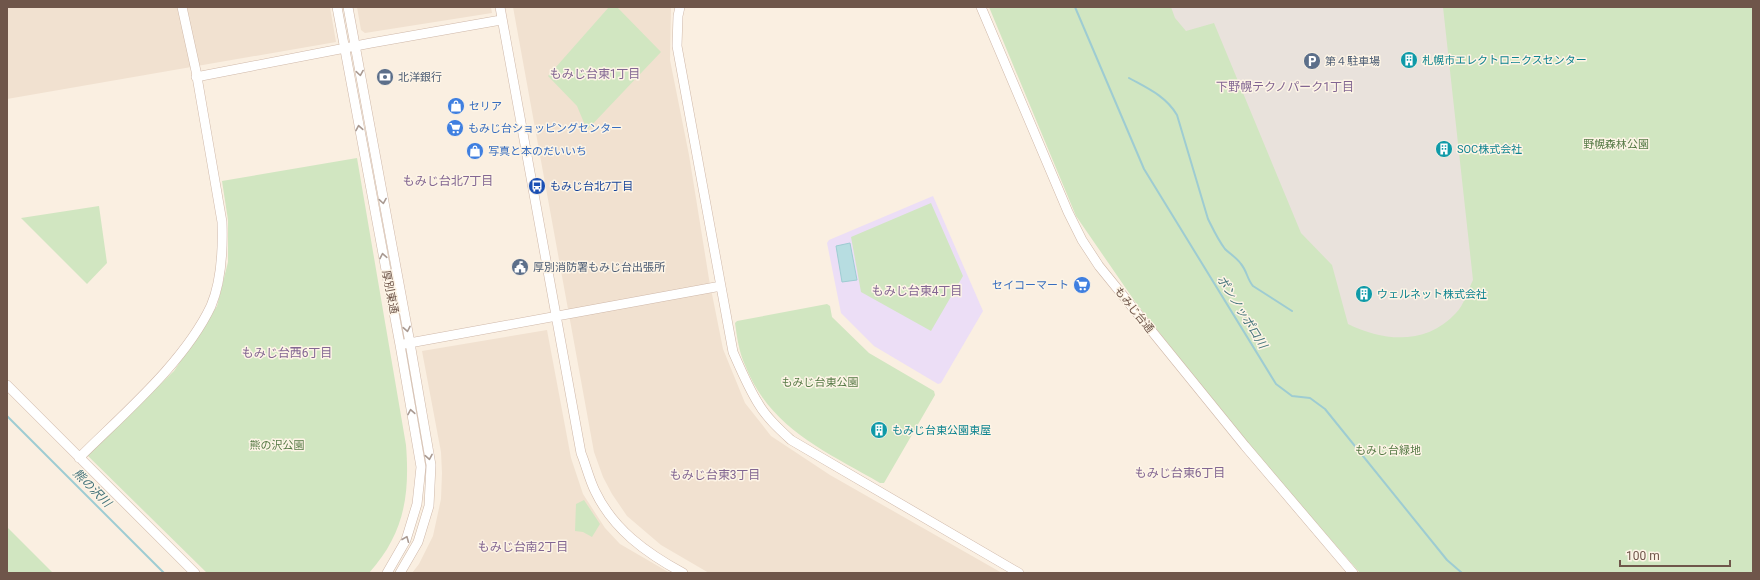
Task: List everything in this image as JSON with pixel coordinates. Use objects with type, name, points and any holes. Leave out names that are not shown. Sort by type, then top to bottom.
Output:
[{"type":"street","points":[[79,458],[168,369],[195,335],[211,305],[218,283],[223,244],[222,222],[182,7]]},
{"type":"street","name":"厚別東通","points":[[337,7],[400,345],[420,467],[417,504],[406,540],[387,573]]},
{"type":"street","name":"厚別東通","points":[[348,7],[431,464],[429,506],[418,542],[400,573]]},
{"type":"street","points":[[500,7],[581,453],[595,490],[605,508],[630,538],[648,552],[682,573]]},
{"type":"street","points":[[680,7],[678,16],[677,46],[733,352],[745,380],[758,404],[774,424],[791,440],[1019,573]]},
{"type":"street","name":"もみじ台通","points":[[981,7],[1068,212],[1082,240],[1099,266],[1245,446],[1353,573]]},
{"type":"street","points":[[196,77],[355,46],[502,20]]},
{"type":"street","points":[[400,345],[721,286]]},
{"type":"street","points":[[7,386],[195,573]]},
{"type":"shaded area","points":[[7,7],[330,7],[336,42],[7,99]]},
{"type":"shaded area","points":[[357,7],[491,7],[492,13],[365,33],[361,30]]},
{"type":"shaded area","points":[[513,7],[671,7],[670,60],[689,155],[709,279],[723,349],[745,403],[771,436],[830,475],[1002,573],[709,573],[661,545],[627,516],[612,494],[603,477],[594,452]]},
{"type":"shaded area","points":[[1167,7],[1461,7],[1504,360],[1396,348],[1340,325]]},
{"type":"shaded area","points":[[933,196],[983,311],[941,383],[938,384],[874,346],[841,313],[827,243],[829,240]]},
{"type":"shaded area","points":[[547,330],[571,458],[583,494],[605,528],[620,544],[670,573],[412,573],[419,564],[433,536],[441,499],[441,452],[422,351]]},
{"type":"green space","points":[[609,7],[617,7],[661,52],[587,130],[577,106],[548,76]]},
{"type":"green space","points":[[989,7],[1171,7],[1175,18],[1186,31],[1214,23],[1301,233],[1332,265],[1348,324],[1376,334],[1390,337],[1405,337],[1432,331],[1445,323],[1459,310],[1473,280],[1443,7],[1753,7],[1753,573],[1360,573],[1245,441],[1136,303],[1076,216]]},
{"type":"green space","name":"熊の沢公園","points":[[357,158],[406,445],[407,481],[402,514],[397,529],[390,544],[369,573],[207,573],[87,455],[174,371],[217,306],[228,262],[228,220],[222,181]]},
{"type":"green space","points":[[931,203],[963,276],[931,331],[861,292],[851,237]]},
{"type":"green space","points":[[99,206],[107,263],[87,284],[21,218]]},
{"type":"green space","name":"もみじ台東公園","points":[[827,304],[830,306],[832,317],[869,353],[934,391],[935,395],[884,483],[880,483],[839,460],[801,436],[784,422],[769,406],[756,387],[741,355],[735,323],[737,321]]},
{"type":"green space","points":[[584,500],[600,524],[592,537],[583,532],[575,531],[576,504]]},
{"type":"green space","points":[[7,527],[53,573],[7,573]]},
{"type":"water","points":[[850,243],[857,280],[842,282],[836,246]]},
{"type":"waterway","name":"ポンノッポロ川","points":[[1075,7],[1144,169],[1276,384],[1292,396],[1310,398],[1325,409],[1447,560],[1462,573]]},
{"type":"waterway","points":[[1129,78],[1162,98],[1173,108],[1177,115],[1208,219],[1222,246],[1245,269],[1249,281],[1253,286],[1292,311]]},
{"type":"waterway","name":"熊の沢川","points":[[7,416],[164,573]]},
{"type":"place","name":"札幌市エレクトロニクスセンター","points":[[1409,60]]},
{"type":"place","name":"第４駐車場","points":[[1312,61]]},
{"type":"place","name":"北洋銀行","points":[[385,77]]},
{"type":"place","name":"セリア","points":[[456,106]]},
{"type":"place","name":"もみじ台ショッピングセンター","points":[[455,128]]},
{"type":"place","name":"SOC株式会社","points":[[1444,149]]},
{"type":"place","name":"写真と本のだいいち","points":[[475,151]]},
{"type":"place","name":"もみじ台北7丁目","points":[[537,186]]},
{"type":"place","name":"厚別消防署もみじ台出張所","points":[[520,267]]},
{"type":"place","name":"セイコーマート","points":[[1082,285]]},
{"type":"place","name":"ウェルネット株式会社","points":[[1364,294]]},
{"type":"place","name":"もみじ台東公園東屋","points":[[879,430]]},
{"type":"district","name":"もみじ台東1丁目","points":[[595,74]]},
{"type":"district","name":"下野幌テクノパーク1丁目","points":[[1285,87]]},
{"type":"district","name":"もみじ台北7丁目","points":[[448,181]]},
{"type":"district","name":"もみじ台東4丁目","points":[[917,291]]},
{"type":"district","name":"もみじ台西6丁目","points":[[287,353]]},
{"type":"district","name":"もみじ台東6丁目","points":[[1180,473]]},
{"type":"district","name":"もみじ台東3丁目","points":[[715,475]]},
{"type":"district","name":"もみじ台南2丁目","points":[[523,547]]},
{"type":"park label","name":"野幌森林公園","points":[[1616,144]]},
{"type":"park label","name":"もみじ台緑地","points":[[1388,450]]}]
